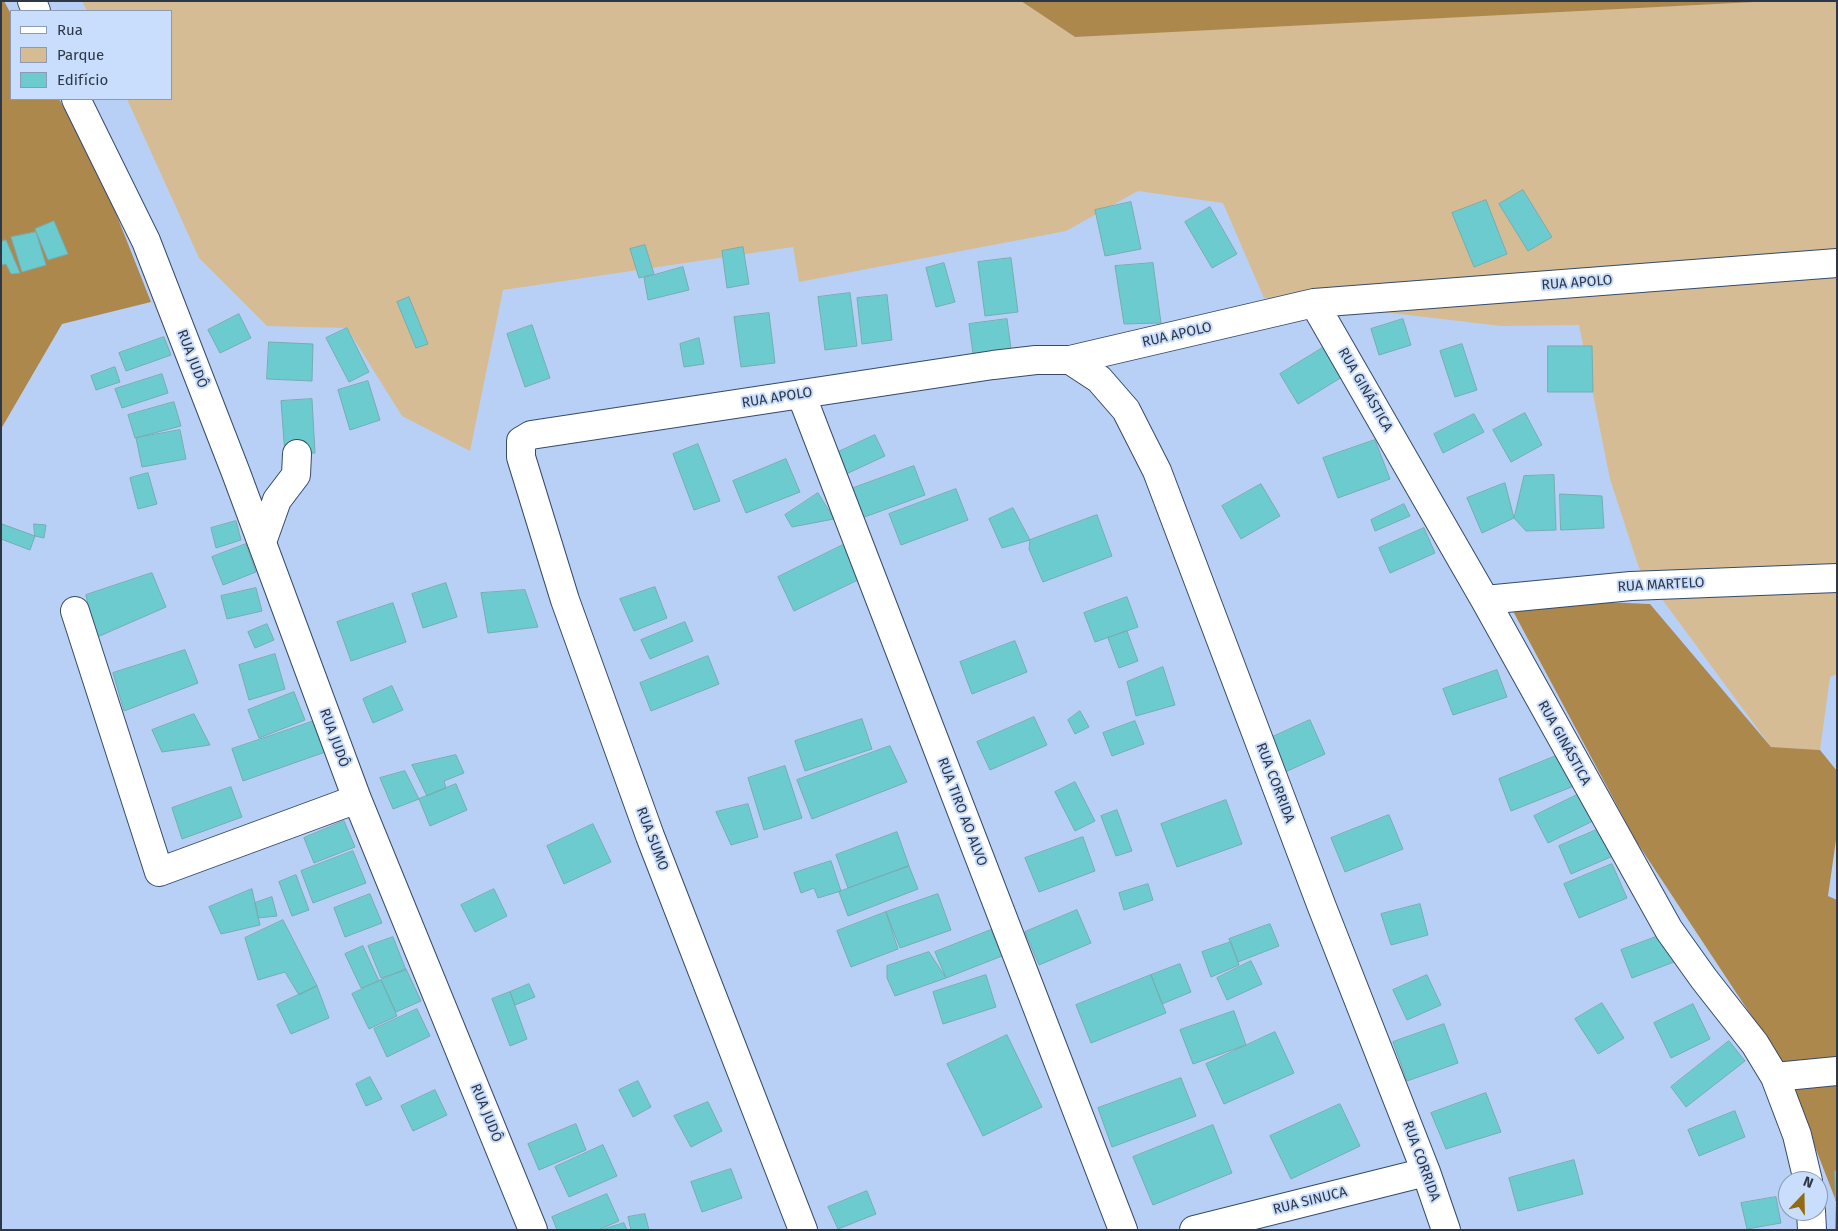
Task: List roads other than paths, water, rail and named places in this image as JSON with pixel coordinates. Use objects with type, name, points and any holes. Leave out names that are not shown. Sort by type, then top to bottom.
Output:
[{"type":"street","name":"RUA JUDÔ","points":[[76,100],[146,241],[262,542],[357,799],[533,1230]]},
{"type":"street","name":"RUA APOLO","points":[[521,441],[531,435],[1002,364],[1036,360],[1070,360],[1314,303],[1837,263]]},
{"type":"street","name":"RUA GINÁSTICA","points":[[1314,303],[1485,600],[1669,930],[1704,979],[1756,1044],[1775,1077],[1797,1135],[1806,1171]]},
{"type":"street","name":"RUA CORRIDA","points":[[1070,360],[1099,380],[1126,410],[1157,471],[1322,907],[1426,1172],[1446,1230]]},
{"type":"street","name":"RUA TIRO AO ALVO","points":[[801,394],[1123,1230]]},
{"type":"street","name":"RUA SUMO","points":[[521,441],[521,457],[565,600],[650,836],[803,1230]]},
{"type":"street","points":[[262,542],[277,500],[296,475],[297,454]]},
{"type":"street","name":"RUA MARTELO","points":[[1485,600],[1631,586],[1837,578]]},
{"type":"street","points":[[75,611],[159,872],[357,799]]},
{"type":"street","points":[[1775,1077],[1837,1071]]},
{"type":"street","name":"RUA SINUCA","points":[[1194,1230],[1426,1172]]}]
